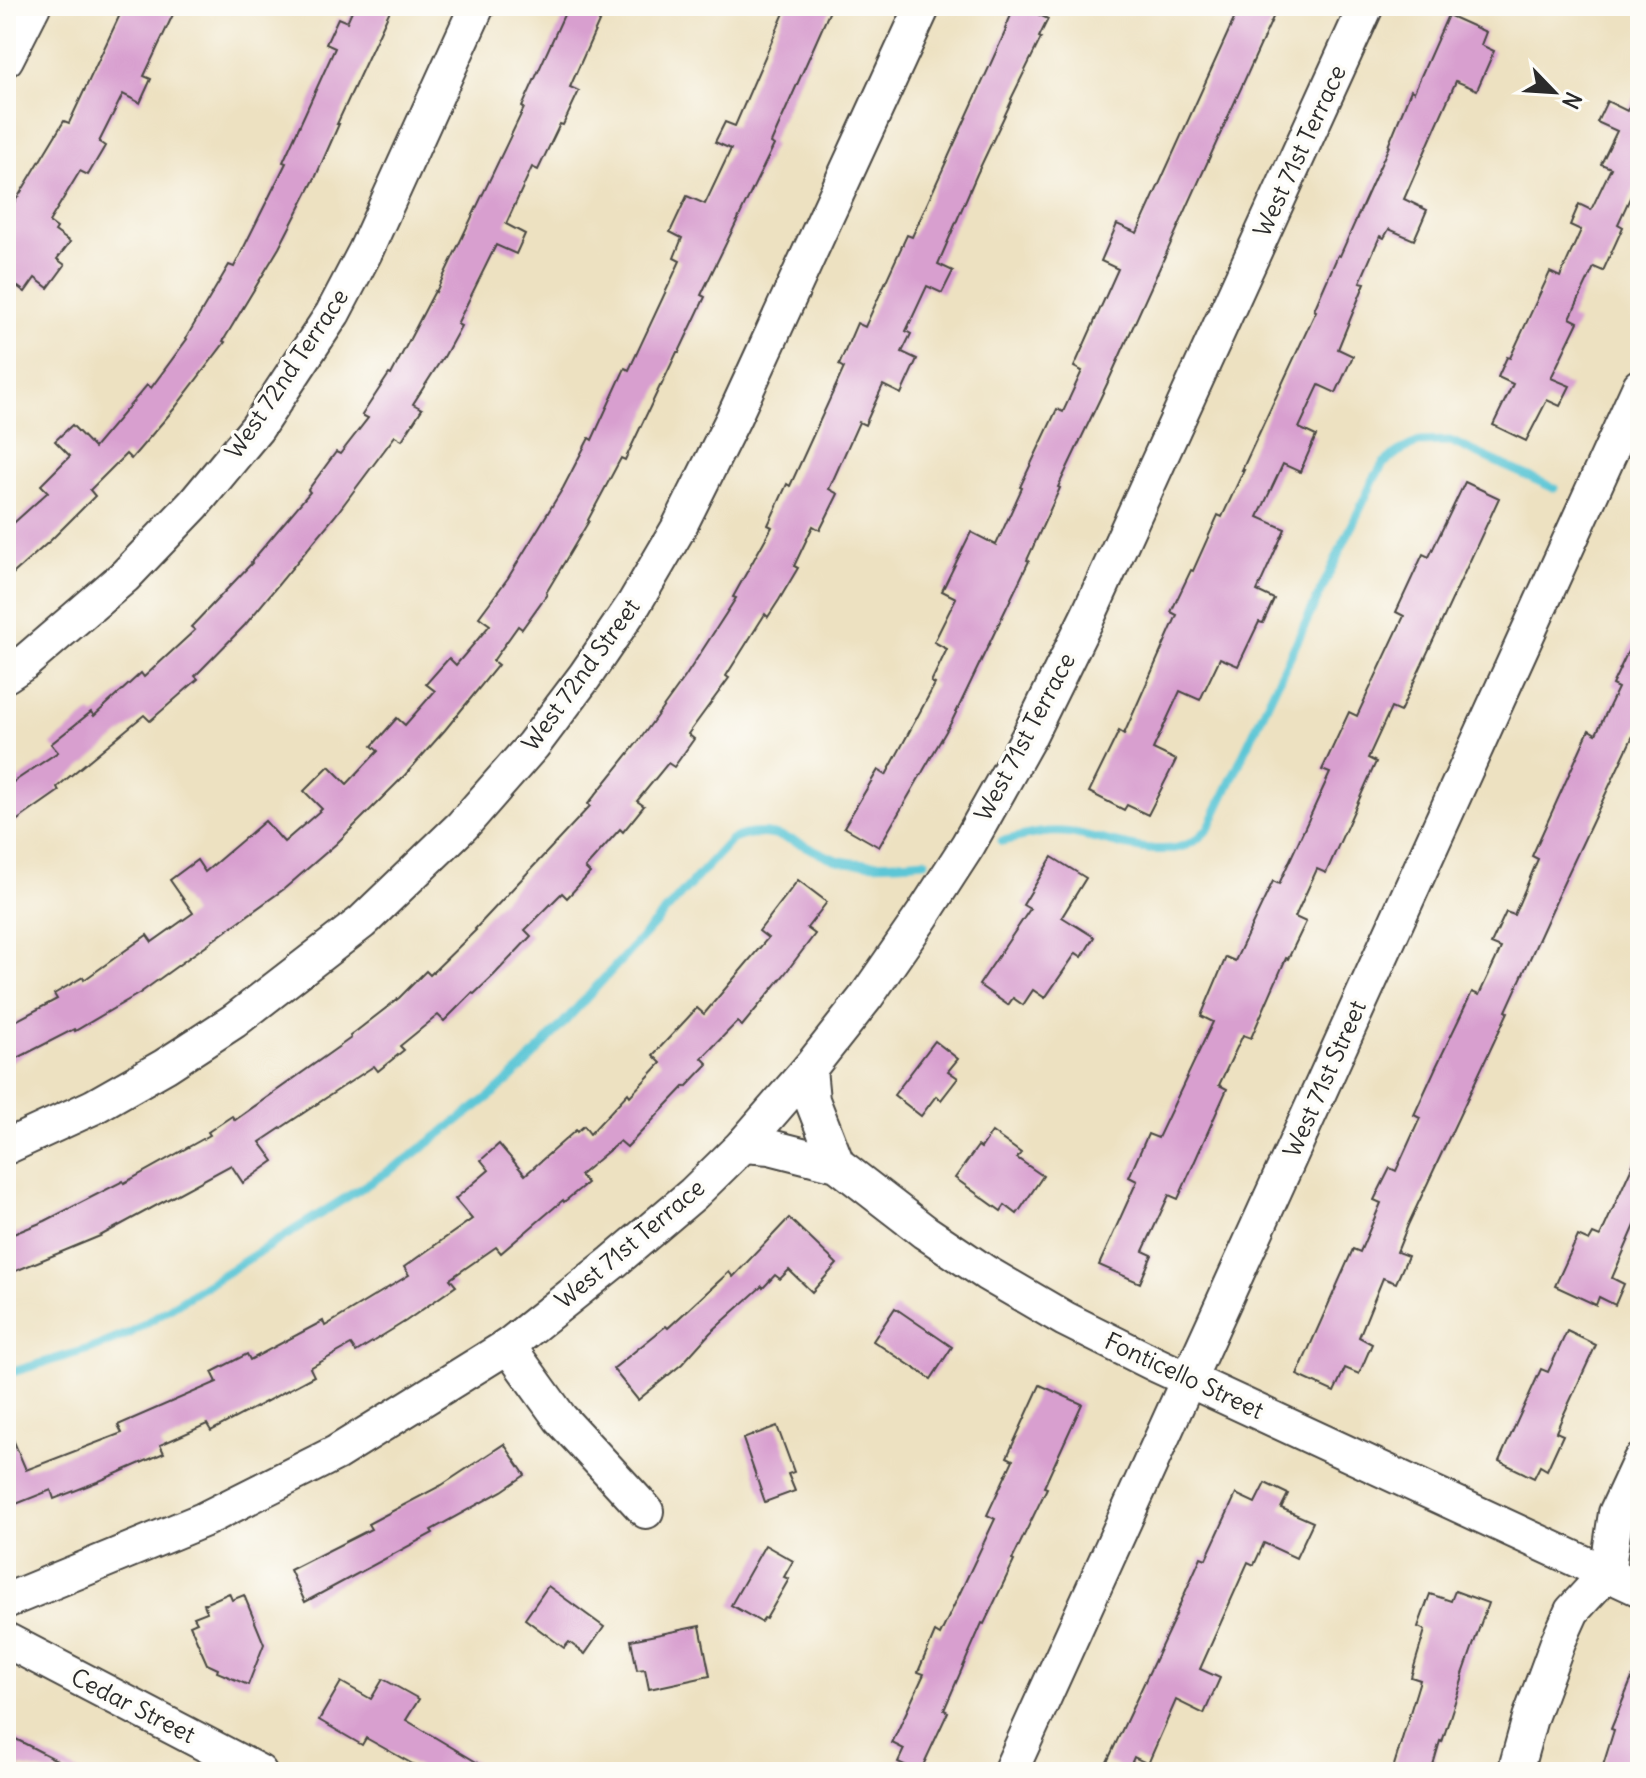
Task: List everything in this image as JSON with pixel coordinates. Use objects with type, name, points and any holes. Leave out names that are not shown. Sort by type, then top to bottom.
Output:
[{"type":"street","points":[[6,59],[33,6]]},
{"type":"street","name":"West 72nd Terrace","points":[[6,675],[125,576],[194,504],[257,428],[333,313],[365,252],[477,6]]},
{"type":"street","name":"West 72nd Street","points":[[6,1147],[93,1107],[165,1066],[246,1012],[362,922],[462,826],[533,745],[602,652],[678,529],[733,419],[923,6]]},
{"type":"street","name":"West 71st Terrace","points":[[6,1601],[165,1537],[323,1460],[508,1346],[693,1194],[743,1145],[809,1069],[866,997],[922,916],[968,845],[1028,738],[1089,614],[1366,6]]},
{"type":"street","name":"West 71st Street","points":[[1010,1772],[1640,386]]},
{"type":"street","points":[[809,1069],[812,1100],[837,1164]]},
{"type":"street","name":"Fonticello Street","points":[[743,1145],[770,1147],[837,1164],[925,1232],[986,1273],[1065,1319],[1157,1365],[1640,1589]]},
{"type":"street","points":[[508,1346],[560,1418],[646,1511]]},
{"type":"street","points":[[1515,1772],[1530,1718],[1572,1611],[1607,1573],[1616,1513],[1640,1461]]},
{"type":"street","name":"Cedar Street","points":[[6,1640],[259,1772]]},
{"type":"building","points":[[124,6],[177,6],[144,76],[151,79],[140,103],[123,94],[99,142],[105,146],[88,175],[80,171],[49,222],[70,242],[57,259],[65,265],[48,288],[35,278],[25,292],[6,278],[6,213],[64,121],[69,123]]},
{"type":"building","points":[[354,6],[392,6],[316,176],[225,342],[131,459],[126,454],[90,490],[95,496],[6,580],[6,530],[48,492],[41,485],[70,456],[55,441],[72,425],[94,448],[147,385],[151,388],[187,339],[229,265],[234,267],[286,163],[283,162],[335,48],[326,44],[338,18],[347,22]]},
{"type":"building","points":[[568,6],[606,6],[570,87],[579,91],[538,170],[532,167],[506,224],[525,234],[516,254],[496,245],[457,324],[461,326],[413,404],[422,409],[402,440],[395,436],[335,516],[245,625],[195,676],[198,679],[150,721],[144,715],[57,787],[59,791],[6,828],[6,787],[58,752],[51,744],[91,712],[94,716],[141,673],[144,677],[195,630],[191,627],[252,563],[310,492],[308,490],[336,452],[340,454],[368,418],[362,415],[391,375],[436,292],[524,108]]},
{"type":"building","points":[[787,6],[832,6],[771,143],[774,145],[701,295],[705,297],[625,460],[621,458],[547,594],[522,629],[518,626],[493,661],[498,665],[405,775],[336,844],[284,889],[140,993],[75,1031],[6,1064],[6,1026],[57,999],[54,994],[83,977],[84,980],[147,935],[152,942],[193,913],[170,880],[197,860],[205,872],[265,821],[284,842],[322,809],[304,791],[329,766],[347,784],[378,751],[372,746],[397,718],[405,725],[435,691],[426,684],[449,658],[456,665],[490,625],[479,617],[508,578],[563,488],[589,438],[592,440],[625,368],[629,370],[680,261],[674,258],[682,238],[670,232],[687,196],[705,204],[731,149],[715,142],[725,122],[735,126]]},
{"type":"building","points":[[1015,6],[1048,19],[938,264],[953,271],[942,293],[927,286],[906,331],[911,334],[902,352],[917,359],[901,394],[883,385],[865,425],[859,422],[829,489],[838,494],[820,530],[813,526],[794,566],[798,568],[779,600],[768,617],[765,614],[726,676],[729,678],[688,734],[694,739],[674,767],[668,763],[637,801],[644,806],[623,832],[620,829],[585,868],[590,873],[567,898],[562,893],[525,930],[531,936],[444,1021],[438,1015],[400,1046],[404,1050],[378,1071],[374,1066],[260,1142],[274,1161],[243,1183],[231,1165],[100,1236],[6,1275],[6,1237],[124,1183],[210,1135],[208,1132],[232,1116],[235,1120],[351,1038],[426,971],[430,975],[476,930],[590,806],[588,804],[685,677],[736,598],[733,597],[772,527],[768,525],[787,484],[790,486],[844,368],[839,365],[857,323],[865,327],[907,235],[912,237]]},
{"type":"building","points":[[1240,6],[1260,6],[1275,13],[1058,487],[1029,561],[952,721],[879,847],[844,827],[878,770],[886,775],[935,684],[931,682],[947,649],[934,642],[956,598],[942,591],[971,532],[996,545],[1057,409],[1063,412],[1082,371],[1074,367],[1118,269],[1101,261],[1117,224],[1137,233]]},
{"type":"building","points":[[1448,15],[1486,32],[1481,45],[1494,51],[1477,90],[1456,81],[1404,199],[1427,210],[1414,240],[1389,229],[1384,238],[1380,236],[1360,282],[1365,283],[1338,349],[1353,356],[1336,393],[1319,385],[1299,428],[1316,436],[1300,472],[1283,464],[1258,517],[1285,529],[1257,591],[1274,599],[1238,666],[1220,658],[1200,700],[1180,691],[1153,749],[1176,760],[1148,815],[1127,805],[1124,810],[1089,792],[1119,731],[1124,734],[1177,615],[1171,612],[1218,515],[1222,517],[1244,470],[1411,90],[1414,92]]},
{"type":"building","points":[[1640,84],[1640,176],[1618,224],[1623,227],[1603,271],[1594,267],[1570,318],[1578,322],[1551,378],[1570,386],[1560,406],[1547,400],[1526,441],[1493,425],[1513,384],[1498,377],[1550,272],[1560,277],[1581,230],[1570,225],[1579,204],[1591,210],[1611,168],[1601,164],[1617,131],[1597,122],[1607,101],[1627,111]]},
{"type":"building","points":[[1465,482],[1499,498],[1400,712],[1391,708],[1368,758],[1376,762],[1326,873],[1317,869],[1295,917],[1306,922],[1286,958],[1251,1038],[1243,1035],[1219,1085],[1227,1089],[1178,1199],[1169,1195],[1143,1251],[1152,1255],[1140,1283],[1099,1265],[1137,1181],[1129,1177],[1148,1134],[1158,1138],[1213,1022],[1201,1016],[1226,957],[1235,961],[1273,881],[1279,884],[1330,773],[1322,770],[1349,712],[1357,716],[1404,616],[1396,612],[1423,554],[1429,557]]},
{"type":"building","points":[[1640,626],[1640,721],[1408,1225],[1397,1252],[1408,1256],[1396,1283],[1383,1278],[1359,1337],[1372,1344],[1359,1374],[1345,1368],[1334,1392],[1297,1375],[1353,1249],[1360,1252],[1381,1203],[1374,1200],[1390,1168],[1396,1171],[1420,1118],[1414,1115],[1436,1067],[1472,992],[1479,995],[1501,948],[1491,944],[1506,912],[1514,915],[1538,859],[1532,856],[1589,730],[1596,734],[1618,688],[1612,685]]},
{"type":"building","points":[[1052,857],[1086,878],[1062,917],[1094,937],[1082,957],[1076,953],[1045,998],[1033,990],[1023,1005],[1013,998],[1008,1005],[979,985],[1030,909],[1023,905]]},
{"type":"building","points":[[798,880],[827,902],[807,928],[815,934],[784,975],[742,1026],[737,1022],[702,1058],[708,1064],[627,1147],[620,1141],[580,1175],[587,1183],[501,1253],[496,1247],[450,1279],[456,1286],[356,1352],[351,1345],[310,1368],[314,1376],[211,1431],[207,1424],[160,1445],[164,1453],[54,1499],[51,1490],[6,1508],[6,1423],[26,1470],[122,1433],[118,1425],[217,1382],[212,1372],[247,1354],[250,1360],[323,1321],[325,1326],[409,1275],[404,1267],[472,1219],[455,1199],[489,1170],[481,1160],[499,1144],[525,1175],[576,1130],[584,1126],[590,1134],[661,1063],[653,1055],[697,1008],[704,1014],[768,938],[759,931]]},
{"type":"building","points":[[935,1041],[958,1059],[948,1071],[958,1078],[941,1100],[936,1096],[921,1116],[894,1095]]},
{"type":"building","points":[[992,1132],[1021,1153],[1017,1158],[1043,1176],[1017,1214],[1005,1205],[1001,1211],[955,1178]]},
{"type":"building","points":[[1640,1149],[1640,1214],[1612,1278],[1624,1284],[1615,1305],[1599,1297],[1596,1305],[1555,1286],[1578,1236],[1589,1241],[1593,1234],[1600,1237]]},
{"type":"building","points":[[789,1218],[837,1264],[812,1292],[789,1270],[780,1279],[775,1275],[710,1333],[682,1364],[638,1400],[613,1369],[666,1326],[668,1328],[729,1272],[733,1277]]},
{"type":"building","points":[[895,1308],[952,1347],[931,1379],[873,1341]]},
{"type":"building","points":[[1567,1331],[1596,1345],[1556,1432],[1563,1435],[1547,1470],[1540,1466],[1534,1478],[1499,1461],[1541,1369],[1548,1372]]},
{"type":"building","points":[[1040,1385],[1082,1404],[1014,1561],[982,1623],[944,1710],[948,1712],[920,1772],[898,1762],[904,1749],[892,1743],[924,1674],[918,1672],[935,1632],[940,1635],[995,1519],[987,1515],[1013,1460],[1007,1457]]},
{"type":"building","points":[[777,1426],[794,1472],[788,1474],[795,1491],[765,1502],[743,1439]]},
{"type":"building","points":[[504,1444],[525,1475],[431,1530],[433,1533],[305,1602],[290,1570],[371,1529],[368,1524],[442,1485]]},
{"type":"building","points":[[1265,1483],[1288,1494],[1281,1508],[1313,1522],[1296,1558],[1264,1543],[1254,1565],[1248,1562],[1200,1669],[1220,1678],[1204,1714],[1176,1700],[1148,1764],[1134,1757],[1128,1771],[1107,1762],[1201,1557],[1206,1559],[1236,1494],[1255,1503]]},
{"type":"building","points":[[765,1545],[793,1561],[784,1577],[789,1579],[766,1619],[761,1622],[731,1605]]},
{"type":"building","points":[[548,1586],[604,1627],[585,1654],[569,1642],[564,1648],[525,1619]]},
{"type":"building","points":[[1455,1591],[1488,1603],[1442,1742],[1431,1772],[1392,1772],[1420,1680],[1411,1677],[1425,1630],[1418,1627],[1430,1594],[1451,1601]]},
{"type":"building","points":[[229,1593],[232,1600],[244,1595],[264,1644],[248,1685],[217,1672],[218,1669],[207,1664],[190,1625],[197,1622],[194,1617],[207,1612],[204,1604]]},
{"type":"building","points":[[700,1626],[710,1676],[649,1689],[645,1669],[637,1670],[631,1640]]},
{"type":"building","points":[[1639,1661],[1640,1772],[1601,1772],[1614,1730],[1611,1729]]},
{"type":"building","points":[[383,1679],[419,1699],[406,1720],[493,1772],[427,1772],[366,1738],[362,1745],[319,1720],[341,1682],[371,1699]]},
{"type":"building","points":[[6,1734],[80,1772],[48,1772],[6,1764]]},
{"type":"waterway","points":[[1002,841],[1055,832],[1160,850],[1178,848],[1195,841],[1209,827],[1374,479],[1383,464],[1398,452],[1420,442],[1450,441],[1554,488]]},
{"type":"waterway","points":[[6,1374],[99,1346],[130,1333],[406,1160],[493,1094],[523,1067],[731,840],[752,834],[784,837],[846,862],[881,864],[925,861]]}]
